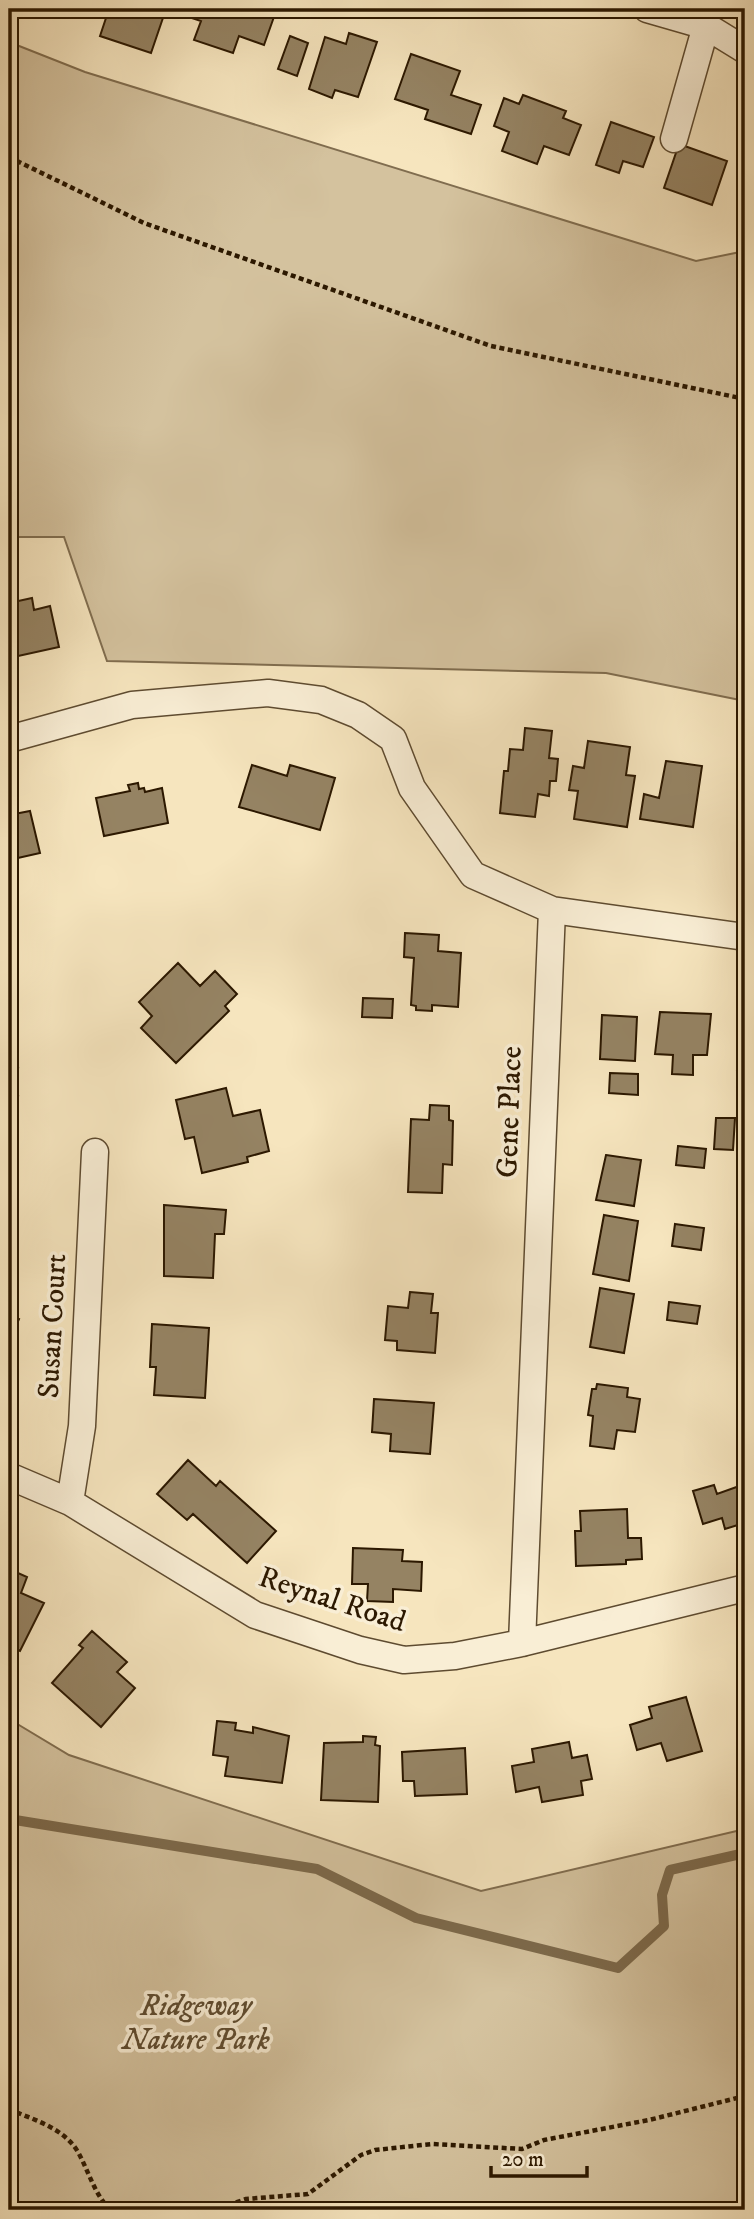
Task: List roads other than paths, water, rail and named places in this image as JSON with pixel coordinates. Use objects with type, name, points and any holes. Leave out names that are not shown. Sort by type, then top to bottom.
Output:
[{"type":"street","points":[[647,9],[707,17],[745,50]]},
{"type":"street","points":[[674,139],[707,17]]},
{"type":"street","points":[[9,739],[132,705],[268,693],[321,700],[358,715],[393,740],[412,788],[473,875],[552,910],[745,937]]},
{"type":"street","name":"Gene Place","points":[[522,1643],[552,910]]},
{"type":"street","name":"Susan Court","points":[[70,1502],[82,1426],[94,1152]]},
{"type":"street","name":"Reynal Road","points":[[9,1476],[70,1502],[255,1615],[360,1650],[404,1660],[455,1656],[522,1643],[745,1588]]},
{"type":"waterway","points":[[9,1819],[317,1869],[416,1918],[618,1968],[664,1926],[662,1895],[670,1870],[745,1853]]},
{"type":"park label","name":"Ridgeway Nature Park","points":[[196,2023]]}]
